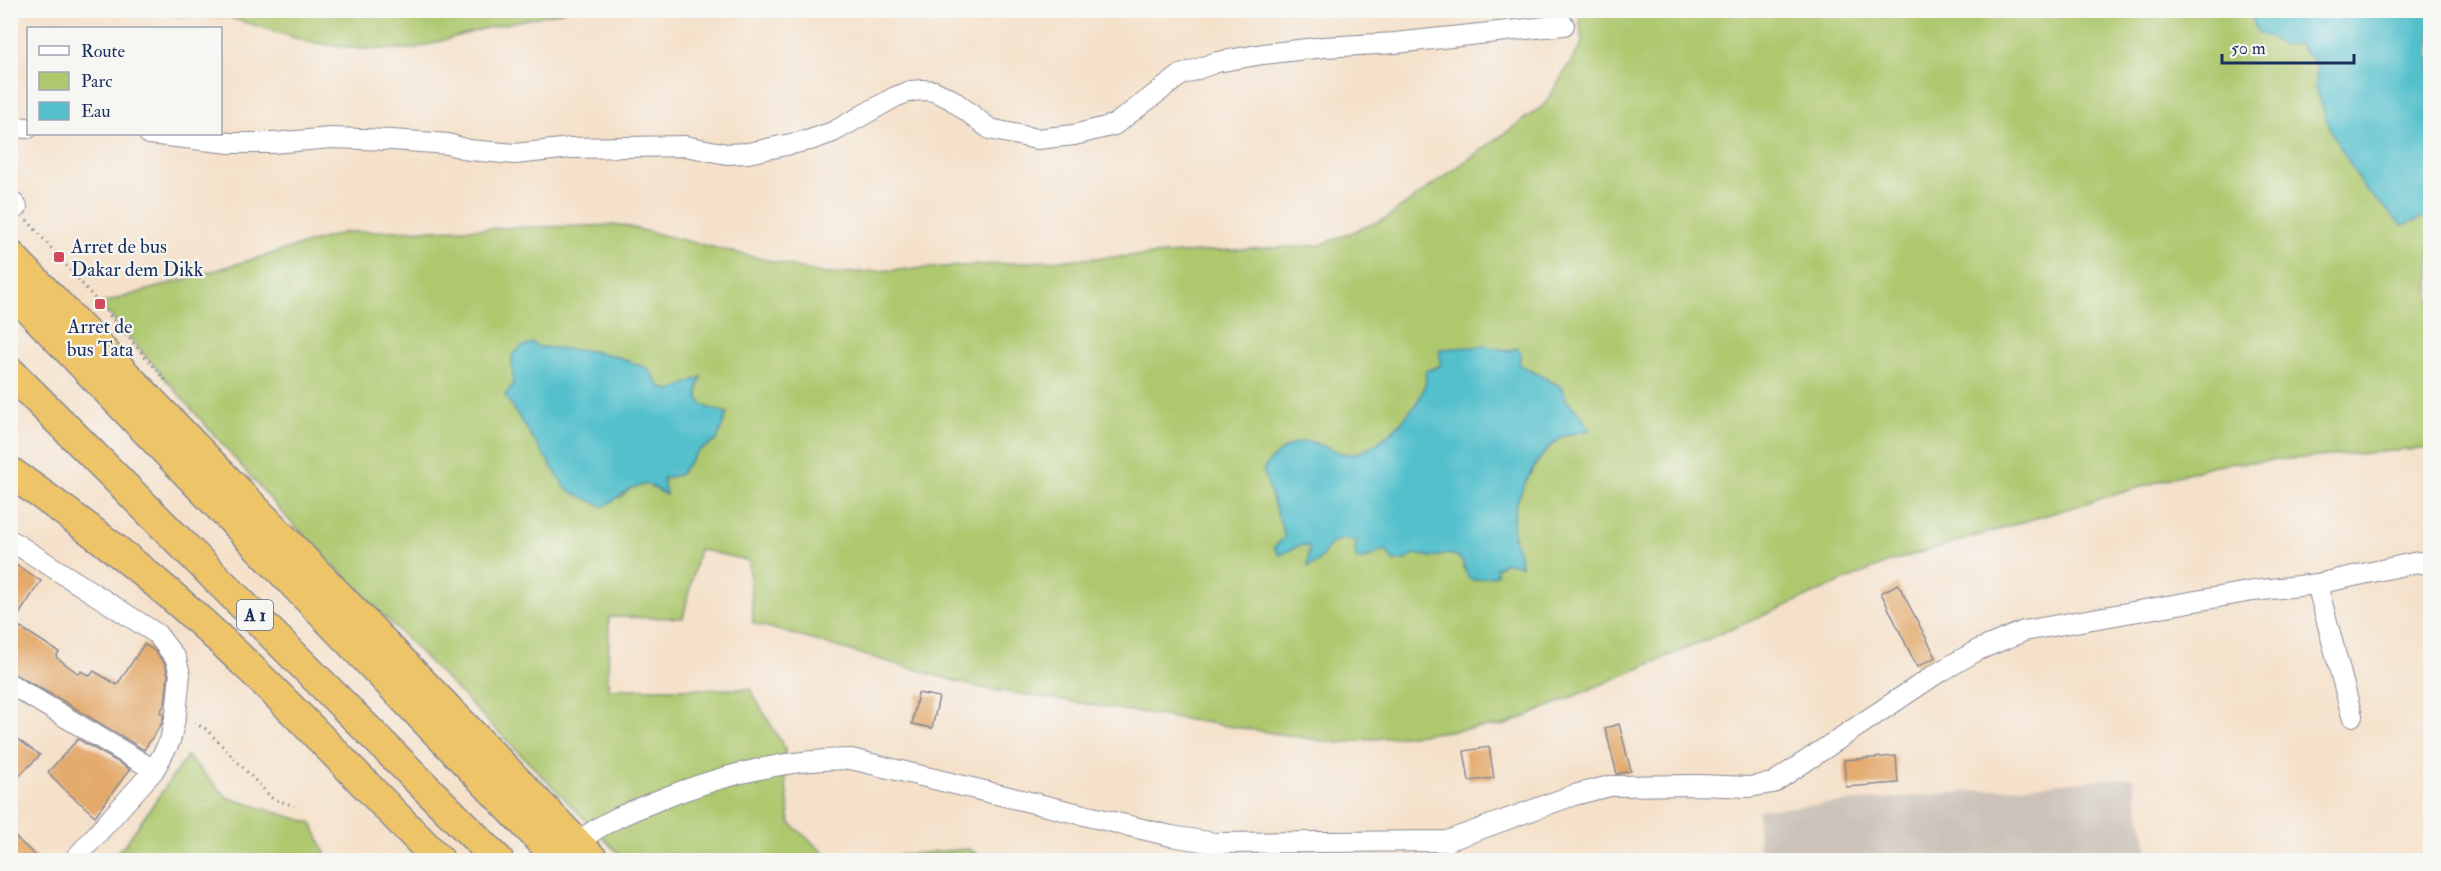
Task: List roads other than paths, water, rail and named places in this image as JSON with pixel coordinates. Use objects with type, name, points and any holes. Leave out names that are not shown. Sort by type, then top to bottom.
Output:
[{"type":"highway","points":[[10,255],[393,655],[576,855]]},
{"type":"highway","points":[[10,289],[576,855]]},
{"type":"highway","name":"A 1","points":[[10,372],[498,861]]},
{"type":"highway","name":"A 1","points":[[10,472],[132,562],[200,622],[257,676],[439,861]]},
{"type":"street","points":[[158,135],[230,143],[273,143],[331,138],[392,140],[448,144],[470,150],[515,153],[571,148],[685,146],[727,154],[748,153],[810,140],[833,132],[895,97],[911,91],[923,90],[934,91],[951,99],[990,129],[1037,139],[1074,135],[1114,124],[1181,75],[1217,62],[1324,47],[1395,43],[1564,26]]},
{"type":"street","points":[[10,127],[27,128]]},
{"type":"street","points":[[10,540],[158,634],[176,658],[180,674],[176,714],[170,741],[154,770],[74,861]]},
{"type":"street","points":[[576,855],[593,829],[690,787],[767,766],[816,759],[851,759],[1171,836],[1215,843],[1447,841],[1574,795],[1610,786],[1700,784],[1749,787],[1773,783],[1934,676],[1978,650],[2024,631],[2253,591],[2318,584],[2418,562],[2430,565]]},
{"type":"street","points":[[2318,584],[2352,716]]},
{"type":"street","points":[[11,686],[154,770]]},
{"type":"water","points":[[2249,11],[2430,11],[2430,215],[2403,225],[2364,188],[2330,129],[2316,88],[2317,64],[2297,43],[2284,46],[2258,32]]},
{"type":"water","points":[[532,343],[539,347],[592,351],[618,357],[649,369],[660,387],[671,391],[701,377],[697,394],[701,403],[711,409],[727,413],[717,440],[698,451],[679,475],[663,478],[666,495],[648,484],[631,488],[604,507],[567,490],[505,396],[513,385],[512,355]]},
{"type":"water","points":[[1487,346],[1508,351],[1517,348],[1521,353],[1519,364],[1561,387],[1567,401],[1580,414],[1590,430],[1562,437],[1553,444],[1535,465],[1521,491],[1516,505],[1513,534],[1521,566],[1506,562],[1496,568],[1497,575],[1474,580],[1468,578],[1463,562],[1457,556],[1448,554],[1432,557],[1415,554],[1405,560],[1393,561],[1386,550],[1357,560],[1355,550],[1357,541],[1341,539],[1330,544],[1318,562],[1308,567],[1309,546],[1300,545],[1280,555],[1274,547],[1285,537],[1263,470],[1272,459],[1289,446],[1302,442],[1314,443],[1349,454],[1371,447],[1394,429],[1414,406],[1425,385],[1426,371],[1440,366],[1440,349]]},
{"type":"place","name":"Arret de bus Dakar dem Dikk","points":[[59,257]]},
{"type":"place","name":"Arret de bus Tata","points":[[100,304]]}]
